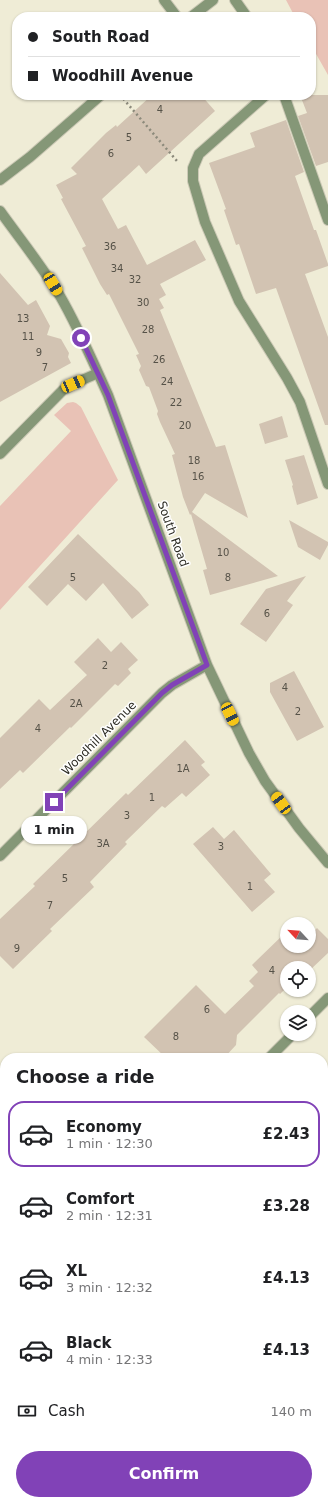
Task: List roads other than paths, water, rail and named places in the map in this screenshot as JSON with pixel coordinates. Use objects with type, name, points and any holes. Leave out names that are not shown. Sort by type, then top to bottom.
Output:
[{"type":"street","points":[[164,0],[173,12]]},
{"type":"street","points":[[197,12],[213,0]]},
{"type":"street","points":[[235,0],[243,12]]},
{"type":"street","points":[[0,180],[30,157],[95,100]]},
{"type":"street","points":[[260,100],[199,154],[193,168],[193,181],[205,222],[239,301],[287,378],[300,402],[328,484]]},
{"type":"street","points":[[286,100],[328,220]]},
{"type":"street","name":"South Road","points":[[0,211],[61,297],[98,373],[108,395],[207,665],[242,738],[265,781],[299,828],[328,863]]},
{"type":"street","points":[[0,454],[64,390],[73,384],[98,373]]},
{"type":"street","name":"Woodhill Avenue","points":[[0,856],[162,693],[172,685],[207,665]]},
{"type":"street","points":[[316,1010],[328,998]]},
{"type":"street","points":[[274,1053],[286,1041]]}]
